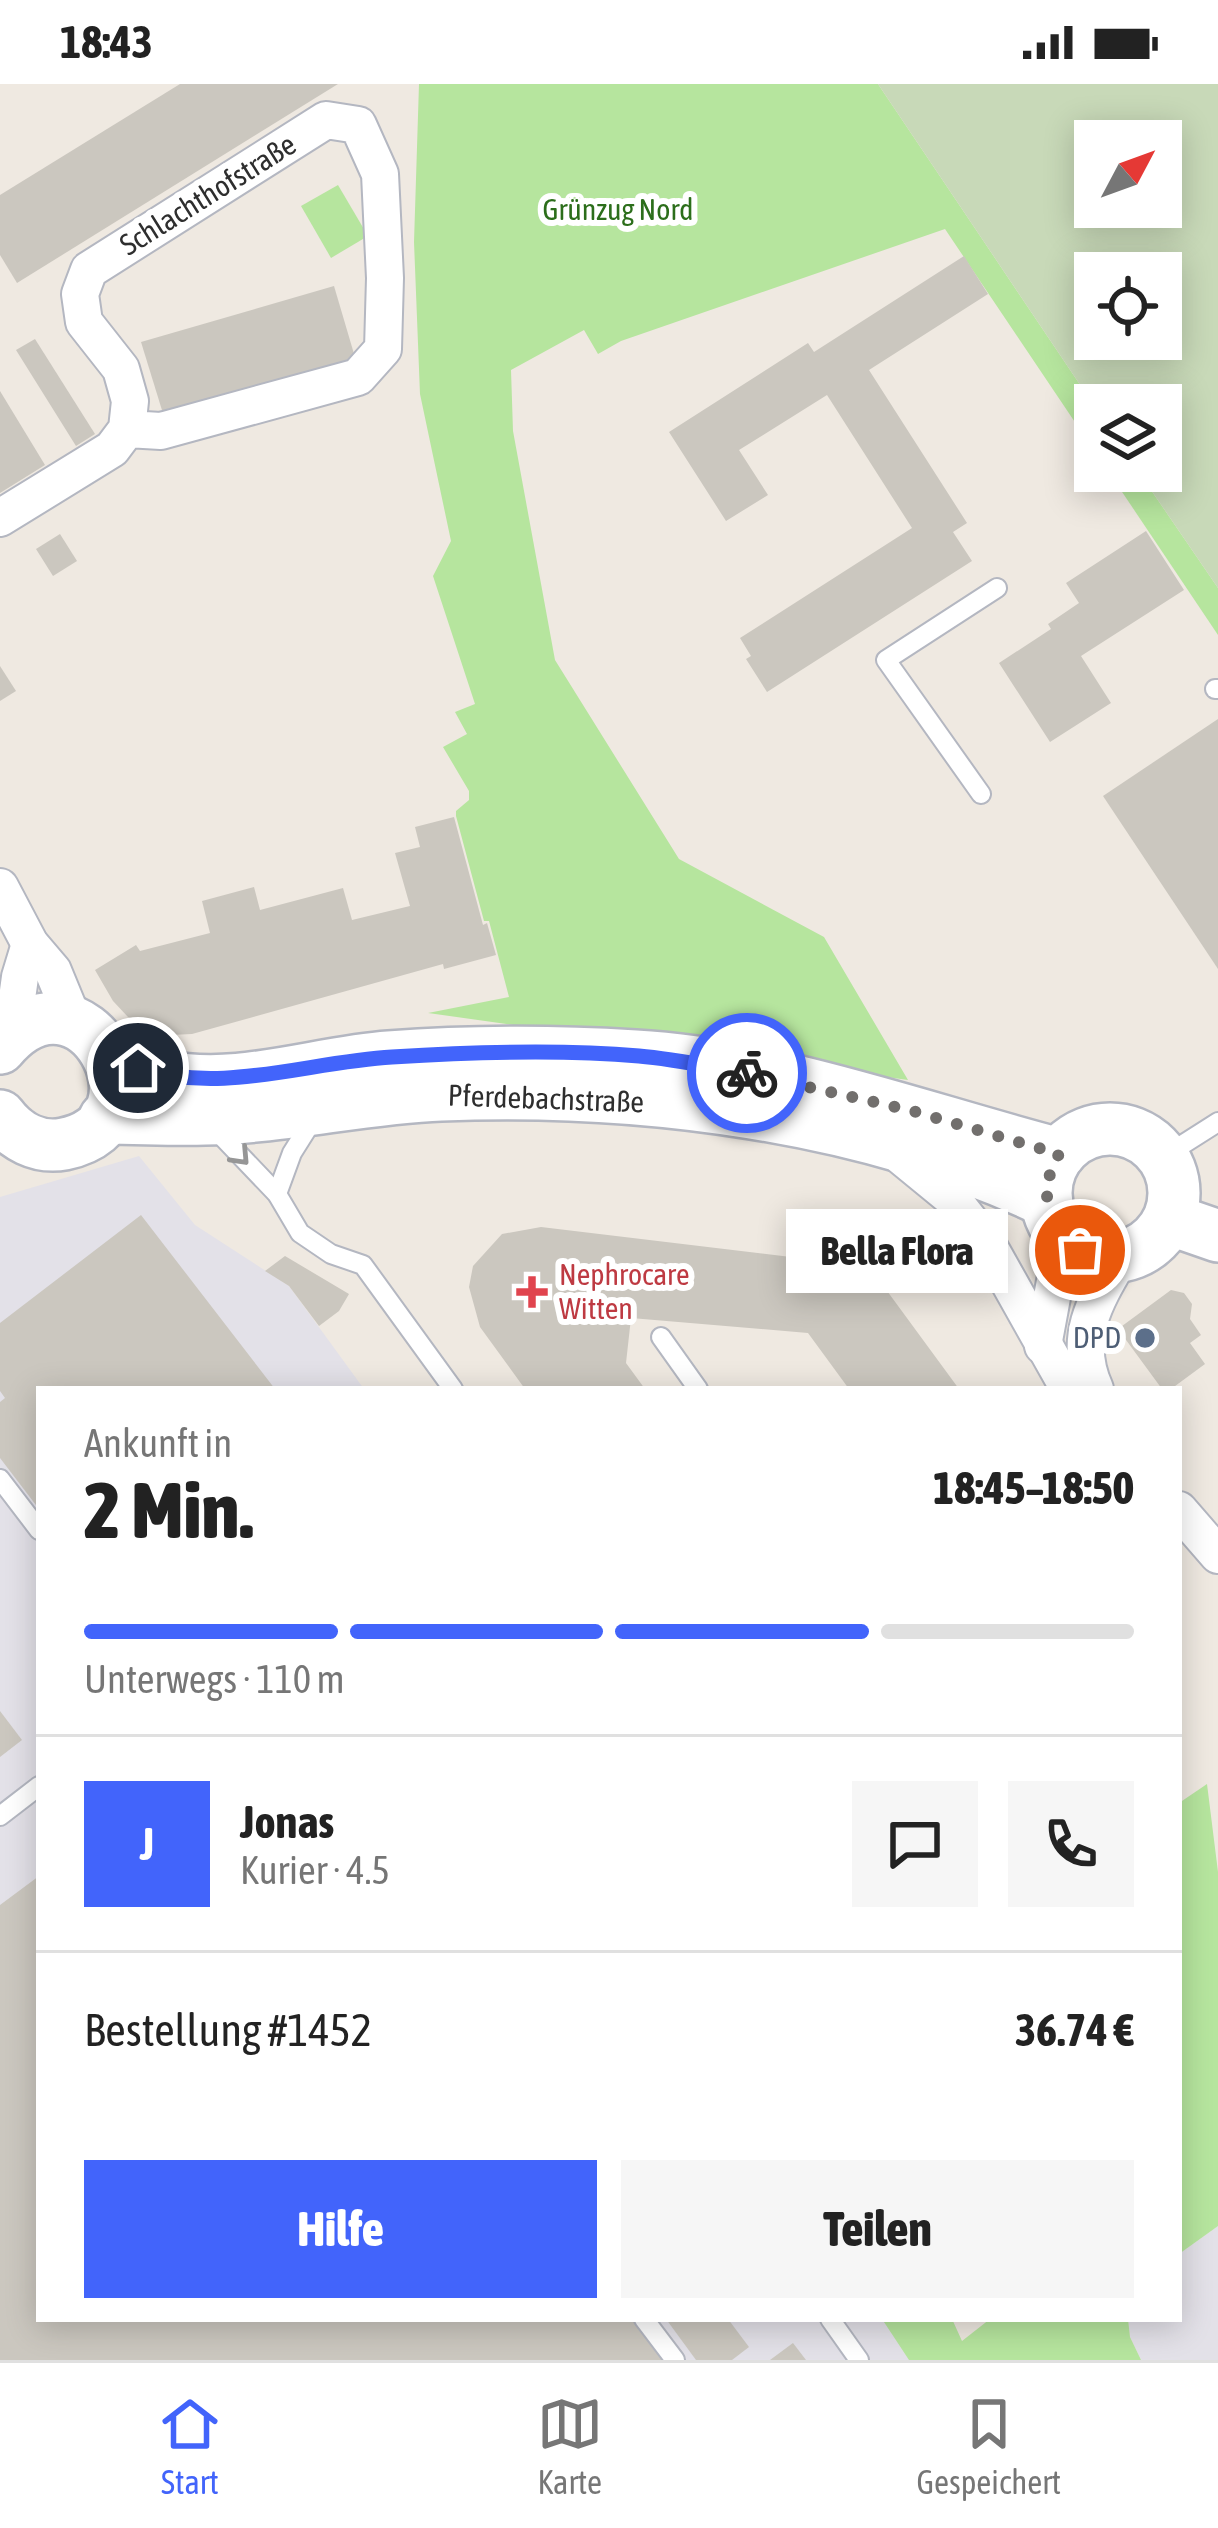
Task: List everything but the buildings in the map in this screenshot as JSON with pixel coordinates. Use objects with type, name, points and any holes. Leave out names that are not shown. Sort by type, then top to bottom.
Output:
[{"type":"main road","points":[[0,1118],[25,1138],[55,1146],[90,1134],[105,1118],[116,1089],[112,1060],[90,1031],[74,1022],[41,1020],[6,1041]]},
{"type":"main road","points":[[112,1060],[166,1076],[211,1080],[385,1057],[473,1053],[638,1056],[766,1076],[897,1126]]},
{"type":"main road","name":"Pferdebachstraße","points":[[105,1118],[206,1119],[441,1095],[546,1094],[645,1101],[806,1123],[897,1126],[1056,1197]]},
{"type":"main road","points":[[1112,1128],[1150,1142],[1163,1157],[1172,1176],[1174,1198],[1158,1236],[1121,1257],[1080,1250],[1056,1197],[1091,1131],[1112,1128]]},
{"type":"main road","points":[[1169,1219],[1218,1236]]},
{"type":"street","name":"Schlachthofstraße","points":[[326,120],[358,125],[380,174],[385,278],[382,349],[358,377],[161,431],[127,429],[130,401],[121,370],[84,322],[80,294],[89,270],[326,120]]},
{"type":"street","points":[[0,518],[112,449],[127,429]]},
{"type":"street","points":[[0,887],[31,944],[53,970],[74,1022]]},
{"type":"street","points":[[6,1041],[31,944]]},
{"type":"street","points":[[897,1126],[987,1243],[1067,1386]]},
{"type":"street","points":[[1043,1346],[1056,1197]]},
{"type":"street","points":[[1094,1386],[1083,1344],[1092,1306],[1121,1257]]},
{"type":"street","points":[[1182,1513],[1218,1555]]},
{"type":"lane","points":[[980,794],[886,660],[997,588]]},
{"type":"lane","points":[[277,1194],[292,1153],[320,1109]]},
{"type":"lane","points":[[206,1119],[277,1194],[300,1233],[331,1254],[363,1264],[451,1386]]},
{"type":"lane","points":[[1163,1157],[1218,1122]]},
{"type":"lane","points":[[661,1337],[696,1386]]},
{"type":"lane","points":[[0,1479],[36,1526]]},
{"type":"lane","points":[[0,1816],[36,1788]]},
{"type":"lane","points":[[646,2322],[676,2360]]},
{"type":"lane","points":[[832,2322],[859,2360]]},
{"type":"shaded area","points":[[139,1156],[195,1225],[289,1286],[362,1386],[36,1386],[36,2322],[953,2322],[976,2360],[0,2360],[0,1197]]},
{"type":"shaded area","points":[[1218,2226],[1218,2360],[1141,2360],[1128,2322],[1182,2322],[1182,2252]]},
{"type":"green space","name":"Grünzug Nord","points":[[419,84],[878,84],[1080,384],[1074,384],[1074,421],[945,229],[621,341],[598,354],[584,330],[511,370],[513,431],[555,660],[679,859],[824,937],[908,1080],[428,1013],[509,997],[456,816],[469,800],[469,791],[443,747],[467,734],[455,712],[475,704],[433,576],[451,541],[420,394],[414,242]]},
{"type":"green space","points":[[878,84],[1218,84],[1218,588],[1152,492],[1182,492],[1182,384],[1080,384]]},
{"type":"green space","points":[[338,185],[368,236],[331,258],[301,206]]},
{"type":"green space","points":[[1122,492],[1152,492],[1218,588],[1218,635]]},
{"type":"green space","points":[[1207,1784],[1218,1872],[1218,2226],[1182,2252],[1182,1801]]},
{"type":"green space","points":[[884,2322],[953,2322],[962,2341],[986,2322],[1128,2322],[1141,2360],[909,2360]]},
{"type":"way so far","points":[[747,1073],[909,1110],[1059,1154],[1046,1184],[1046,1201],[1063,1238],[1080,1250]]},
{"type":"place","name":"Bella Flora","points":[[1080,1250]]},
{"type":"place","name":"Nephrocare Witten","points":[[532,1292]]},
{"type":"place","name":"DPD","points":[[1145,1338]]},
{"type":"route","points":[[138,1068],[211,1080],[385,1057],[473,1053],[638,1056],[747,1073]]}]
